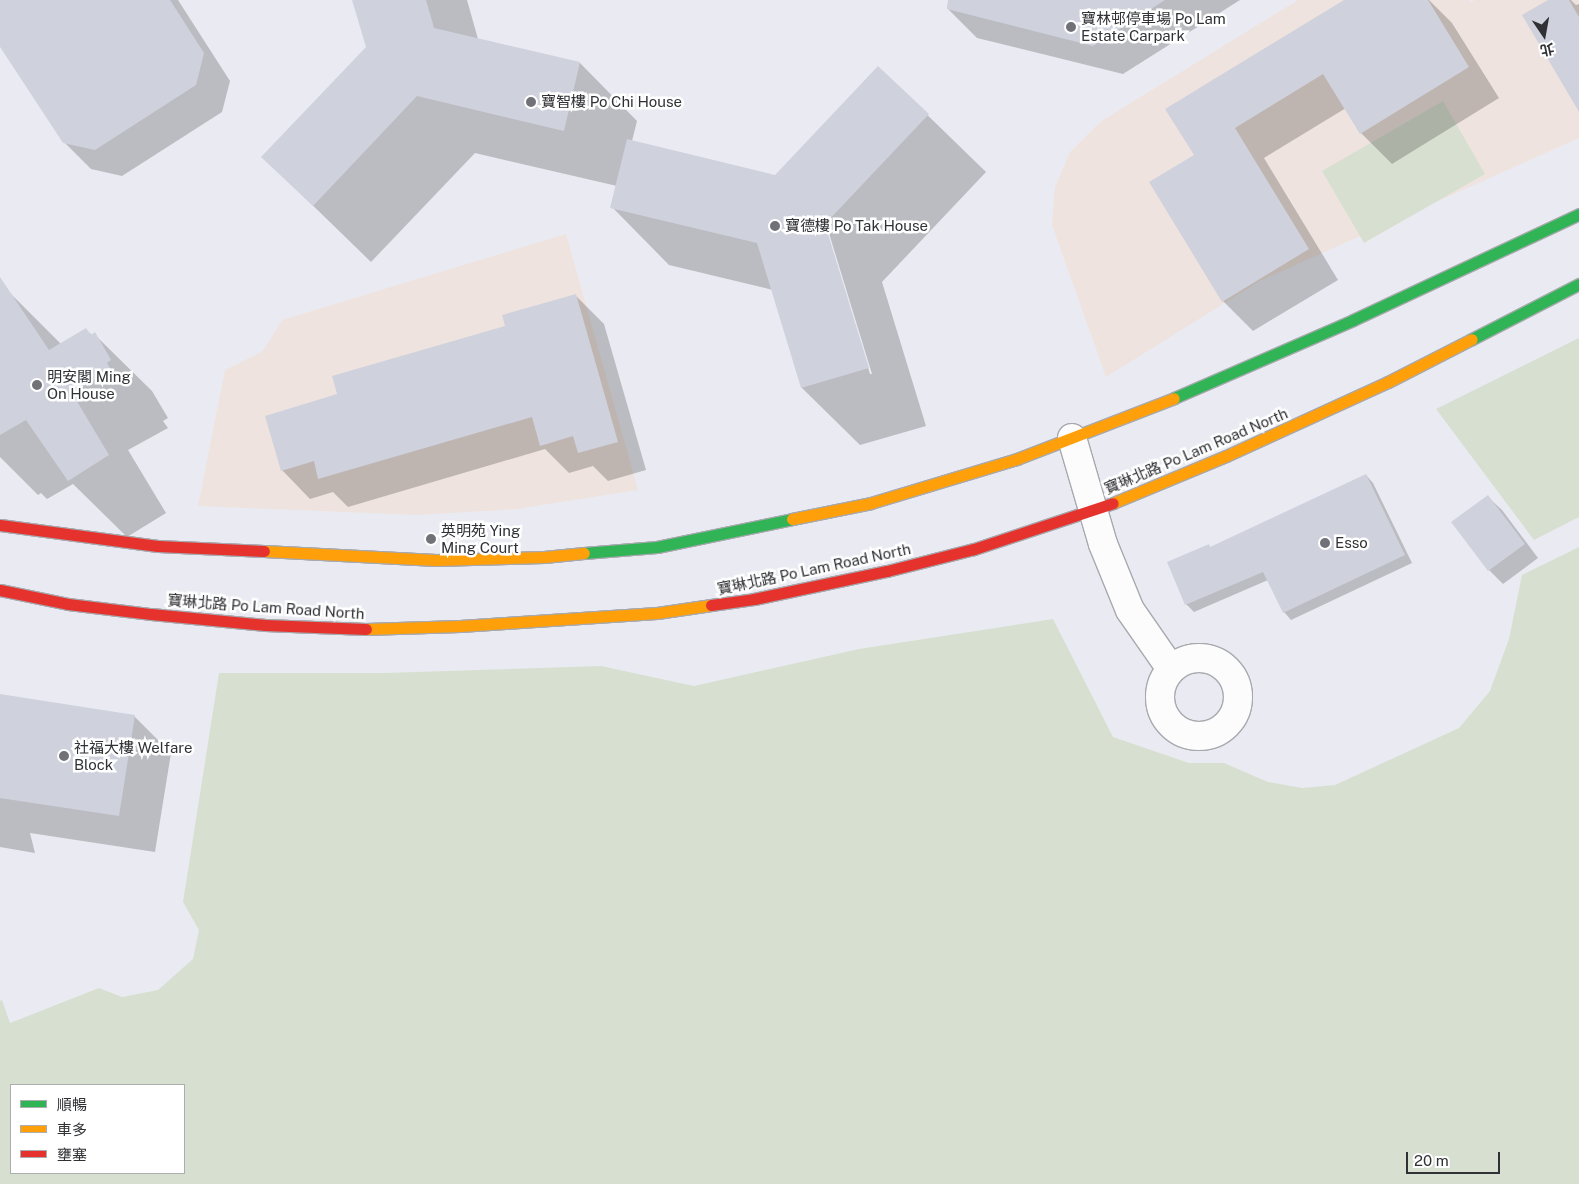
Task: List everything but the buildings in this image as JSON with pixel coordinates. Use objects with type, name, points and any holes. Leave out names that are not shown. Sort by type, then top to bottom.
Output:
[{"type":"main road","points":[[0,525],[158,546],[436,560],[553,557],[657,547],[871,503],[1017,459],[1134,414],[1395,302],[1579,214]]},
{"type":"main road","name":"寶琳北路 Po Lam Road North","points":[[0,590],[68,604],[151,614],[265,625],[350,630],[460,626],[648,614],[754,599],[887,571],[974,548],[1093,511],[1226,456],[1388,382],[1579,284]]},
{"type":"street","points":[[1072,438],[1103,544],[1130,610],[1171,669]]},
{"type":"shaded area","points":[[1298,0],[1469,0],[1471,2],[1475,0],[1579,0],[1579,138],[1260,281],[1106,377],[1052,225],[1055,187],[1070,152],[1100,122]]},
{"type":"shaded area","points":[[566,234],[638,490],[517,509],[417,515],[198,506],[225,370],[263,351],[282,320]]},
{"type":"green space","points":[[1443,101],[1485,174],[1364,243],[1322,171]]},
{"type":"green space","points":[[1579,338],[1579,517],[1534,540],[1436,409]]},
{"type":"green space","points":[[1579,547],[1579,1184],[0,1184],[0,1001],[2,1000],[10,1023],[99,988],[122,997],[158,990],[193,959],[199,930],[183,902],[219,673],[384,673],[601,666],[694,686],[859,649],[1053,619],[1113,737],[1189,763],[1224,763],[1268,782],[1302,788],[1335,785],[1459,728],[1490,691],[1509,639],[1522,575]]},
{"type":"traffic: fast","points":[[1174,398],[1353,320],[1579,214]]},
{"type":"traffic: fast","points":[[1472,339],[1579,284]]},
{"type":"traffic: fast","points":[[584,553],[657,547],[792,519]]},
{"type":"traffic: slow","points":[[1113,503],[1226,456],[1388,382],[1472,339]]},
{"type":"traffic: slow","points":[[792,519],[871,503],[1017,459],[1174,398]]},
{"type":"traffic: slow","points":[[264,551],[436,560],[544,557],[584,553]]},
{"type":"traffic: slow","points":[[366,629],[460,626],[657,613],[711,605]]},
{"type":"traffic: jam","points":[[711,605],[754,599],[887,571],[974,549],[1113,503]]},
{"type":"traffic: jam","points":[[0,525],[158,546],[264,551]]},
{"type":"traffic: jam","points":[[0,590],[68,604],[151,614],[265,625],[366,629]]},
{"type":"place","name":"寶林邨停車場 Po Lam Estate Carpark","points":[[1071,27]]},
{"type":"place","name":"寶智樓 Po Chi House","points":[[531,102]]},
{"type":"place","name":"寶德樓 Po Tak House","points":[[775,226]]},
{"type":"place","name":"明安閣 Ming On House","points":[[37,385]]},
{"type":"place","name":"英明苑 Ying Ming Court","points":[[431,539]]},
{"type":"place","name":"Esso","points":[[1325,543]]},
{"type":"place","name":"社福大樓 Welfare Block","points":[[64,756]]}]
